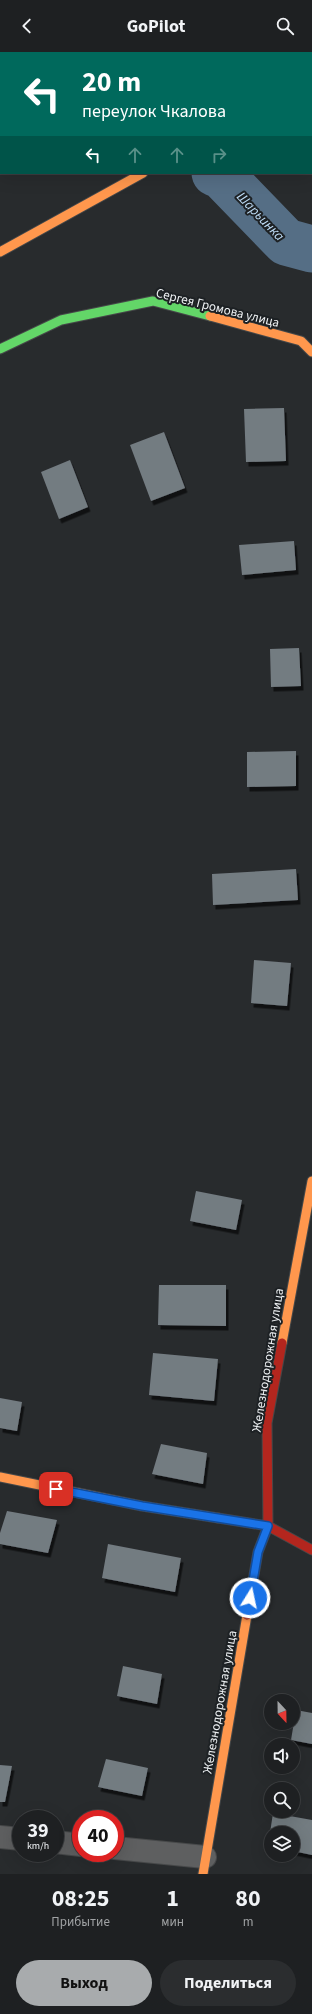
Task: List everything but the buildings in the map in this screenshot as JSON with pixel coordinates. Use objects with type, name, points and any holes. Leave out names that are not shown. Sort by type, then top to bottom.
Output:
[{"type":"street","points":[[0,252],[141,174]]},
{"type":"street","name":"Сергея Громова улица","points":[[0,349],[61,320],[153,301],[301,341],[312,352]]},
{"type":"street","name":"Железнодорожная улица","points":[[204,1865],[258,1552],[268,1526],[267,1423],[312,1180]]},
{"type":"street","points":[[0,1477],[142,1506],[268,1526],[312,1550]]},
{"type":"street","points":[[0,1837],[12,1838]]},
{"type":"street","points":[[124,1850],[204,1865]]},
{"type":"waterway","name":"Шарьинка","points":[[217,174],[222,176],[286,242],[312,249]]},
{"type":"traffic: fast","points":[[0,349],[61,320],[153,301],[210,316]]},
{"type":"traffic: slow","points":[[0,252],[141,174]]},
{"type":"traffic: slow","points":[[210,316],[301,341],[312,352]]},
{"type":"traffic: slow","points":[[282,1343],[312,1181]]},
{"type":"traffic: slow","points":[[0,1477],[142,1506],[218,1518]]},
{"type":"traffic: slow","points":[[203,1874],[247,1615]]},
{"type":"traffic: jam","points":[[247,1615],[258,1552],[268,1526],[267,1423],[282,1343]]},
{"type":"traffic: jam","points":[[218,1518],[268,1526],[312,1550]]},
{"type":"route","points":[[56,1489],[142,1506],[268,1526],[258,1552],[250,1598]]}]
